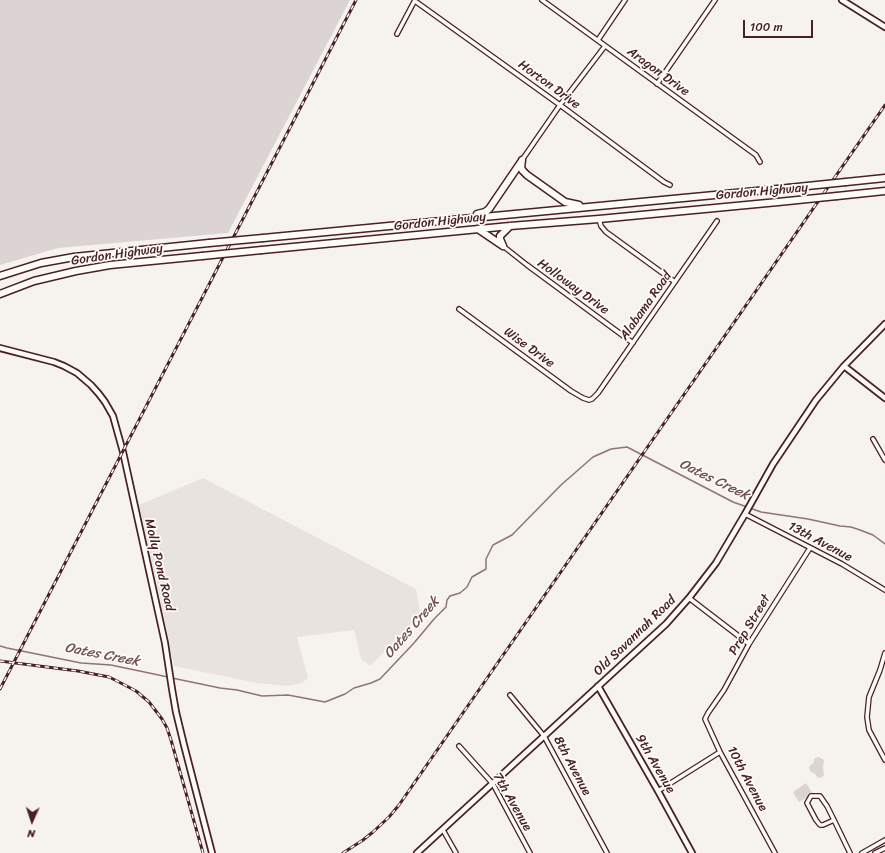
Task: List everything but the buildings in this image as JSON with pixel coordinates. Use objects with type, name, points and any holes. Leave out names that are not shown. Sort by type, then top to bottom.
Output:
[{"type":"highway","points":[[522,160],[523,171],[527,175],[565,202],[584,207]]},
{"type":"highway","points":[[468,218],[485,212],[488,209],[522,160]]},
{"type":"highway","name":"Gordon Highway","points":[[0,276],[41,263],[74,257],[885,178]]},
{"type":"highway","name":"Gordon Highway","points":[[0,294],[34,281],[110,265],[885,191]]},
{"type":"highway","points":[[503,246],[500,236],[510,226]]},
{"type":"highway","points":[[478,229],[503,246]]},
{"type":"street","name":"Aragon Drive","points":[[542,0],[756,155],[760,162]]},
{"type":"street","points":[[598,40],[625,0]]},
{"type":"street","points":[[657,84],[715,0]]},
{"type":"street","points":[[842,0],[885,27]]},
{"type":"street","points":[[397,34],[415,1]]},
{"type":"street","name":"Horton Drive","points":[[415,1],[670,185]]},
{"type":"street","points":[[522,160],[560,105],[605,46]]},
{"type":"street","points":[[599,219],[601,226],[606,232],[675,282]]},
{"type":"street","name":"Alabama Road","points":[[589,400],[595,397],[598,393],[717,221]]},
{"type":"street","name":"Holloway Drive","points":[[503,246],[633,343]]},
{"type":"street","name":"Wise Drive","points":[[459,309],[572,391],[589,400]]},
{"type":"street","name":"Old Savannah Road","points":[[417,853],[666,624],[689,598],[716,563],[773,464],[816,400],[844,366],[885,324]]},
{"type":"street","name":"Molly Pond Road","points":[[0,348],[54,362],[77,373],[99,394],[108,408],[116,426],[165,643],[172,689],[184,745],[212,853]]},
{"type":"street","points":[[844,366],[885,398]]},
{"type":"street","points":[[873,439],[885,460]]},
{"type":"street","name":"13th Avenue","points":[[745,514],[842,564],[885,590]]},
{"type":"street","name":"Prep Street","points":[[708,713],[724,690],[749,644],[810,548]]},
{"type":"street","points":[[689,598],[749,644]]},
{"type":"street","points":[[885,653],[869,697],[867,717],[869,730],[885,760]]},
{"type":"street","points":[[880,670],[885,667]]},
{"type":"street","name":"9th Avenue","points":[[598,686],[692,853]]},
{"type":"street","name":"8th Avenue","points":[[510,694],[544,736],[607,853]]},
{"type":"street","name":"10th Avenue","points":[[708,713],[705,719],[720,752],[775,853]]},
{"type":"street","name":"7th Avenue","points":[[458,746],[493,784],[530,853]]},
{"type":"street","points":[[658,791],[720,752]]},
{"type":"street","points":[[834,820],[820,825],[807,803],[812,796],[820,796],[827,806],[834,820],[850,853]]},
{"type":"street","points":[[443,830],[456,853]]},
{"type":"street","points":[[862,853],[885,840]]},
{"type":"street","points":[[875,853],[885,848]]},
{"type":"shaded area","points":[[0,0],[350,0],[228,233],[58,248],[0,265]]},
{"type":"shaded area","points":[[203,478],[416,589],[421,617],[370,666],[361,659],[354,630],[297,637],[308,678],[302,683],[288,686],[257,683],[174,666],[139,505]]},
{"type":"shaded area","points":[[819,757],[824,760],[824,775],[819,778],[810,771],[809,767],[815,758]]},
{"type":"shaded area","points":[[806,783],[813,794],[799,802],[793,792]]},
{"type":"waterway","name":"Oates Creek","points":[[172,678],[262,696],[288,695],[325,702],[345,694],[354,688],[380,679],[446,607],[447,600],[450,596],[460,593],[467,587],[472,577],[486,569],[486,559],[493,545],[512,535],[561,485],[593,457],[611,449],[627,447],[733,502],[761,512],[851,527],[873,535],[885,544]]},
{"type":"waterway","name":"Oates Creek","points":[[0,646],[81,663],[111,665],[168,677]]},
{"type":"railway","points":[[0,689],[356,0]]},
{"type":"railway","points":[[343,853],[373,832],[399,805],[885,105]]},
{"type":"railway","points":[[0,661],[78,671],[109,677],[136,691],[149,702],[167,728],[203,853]]}]
